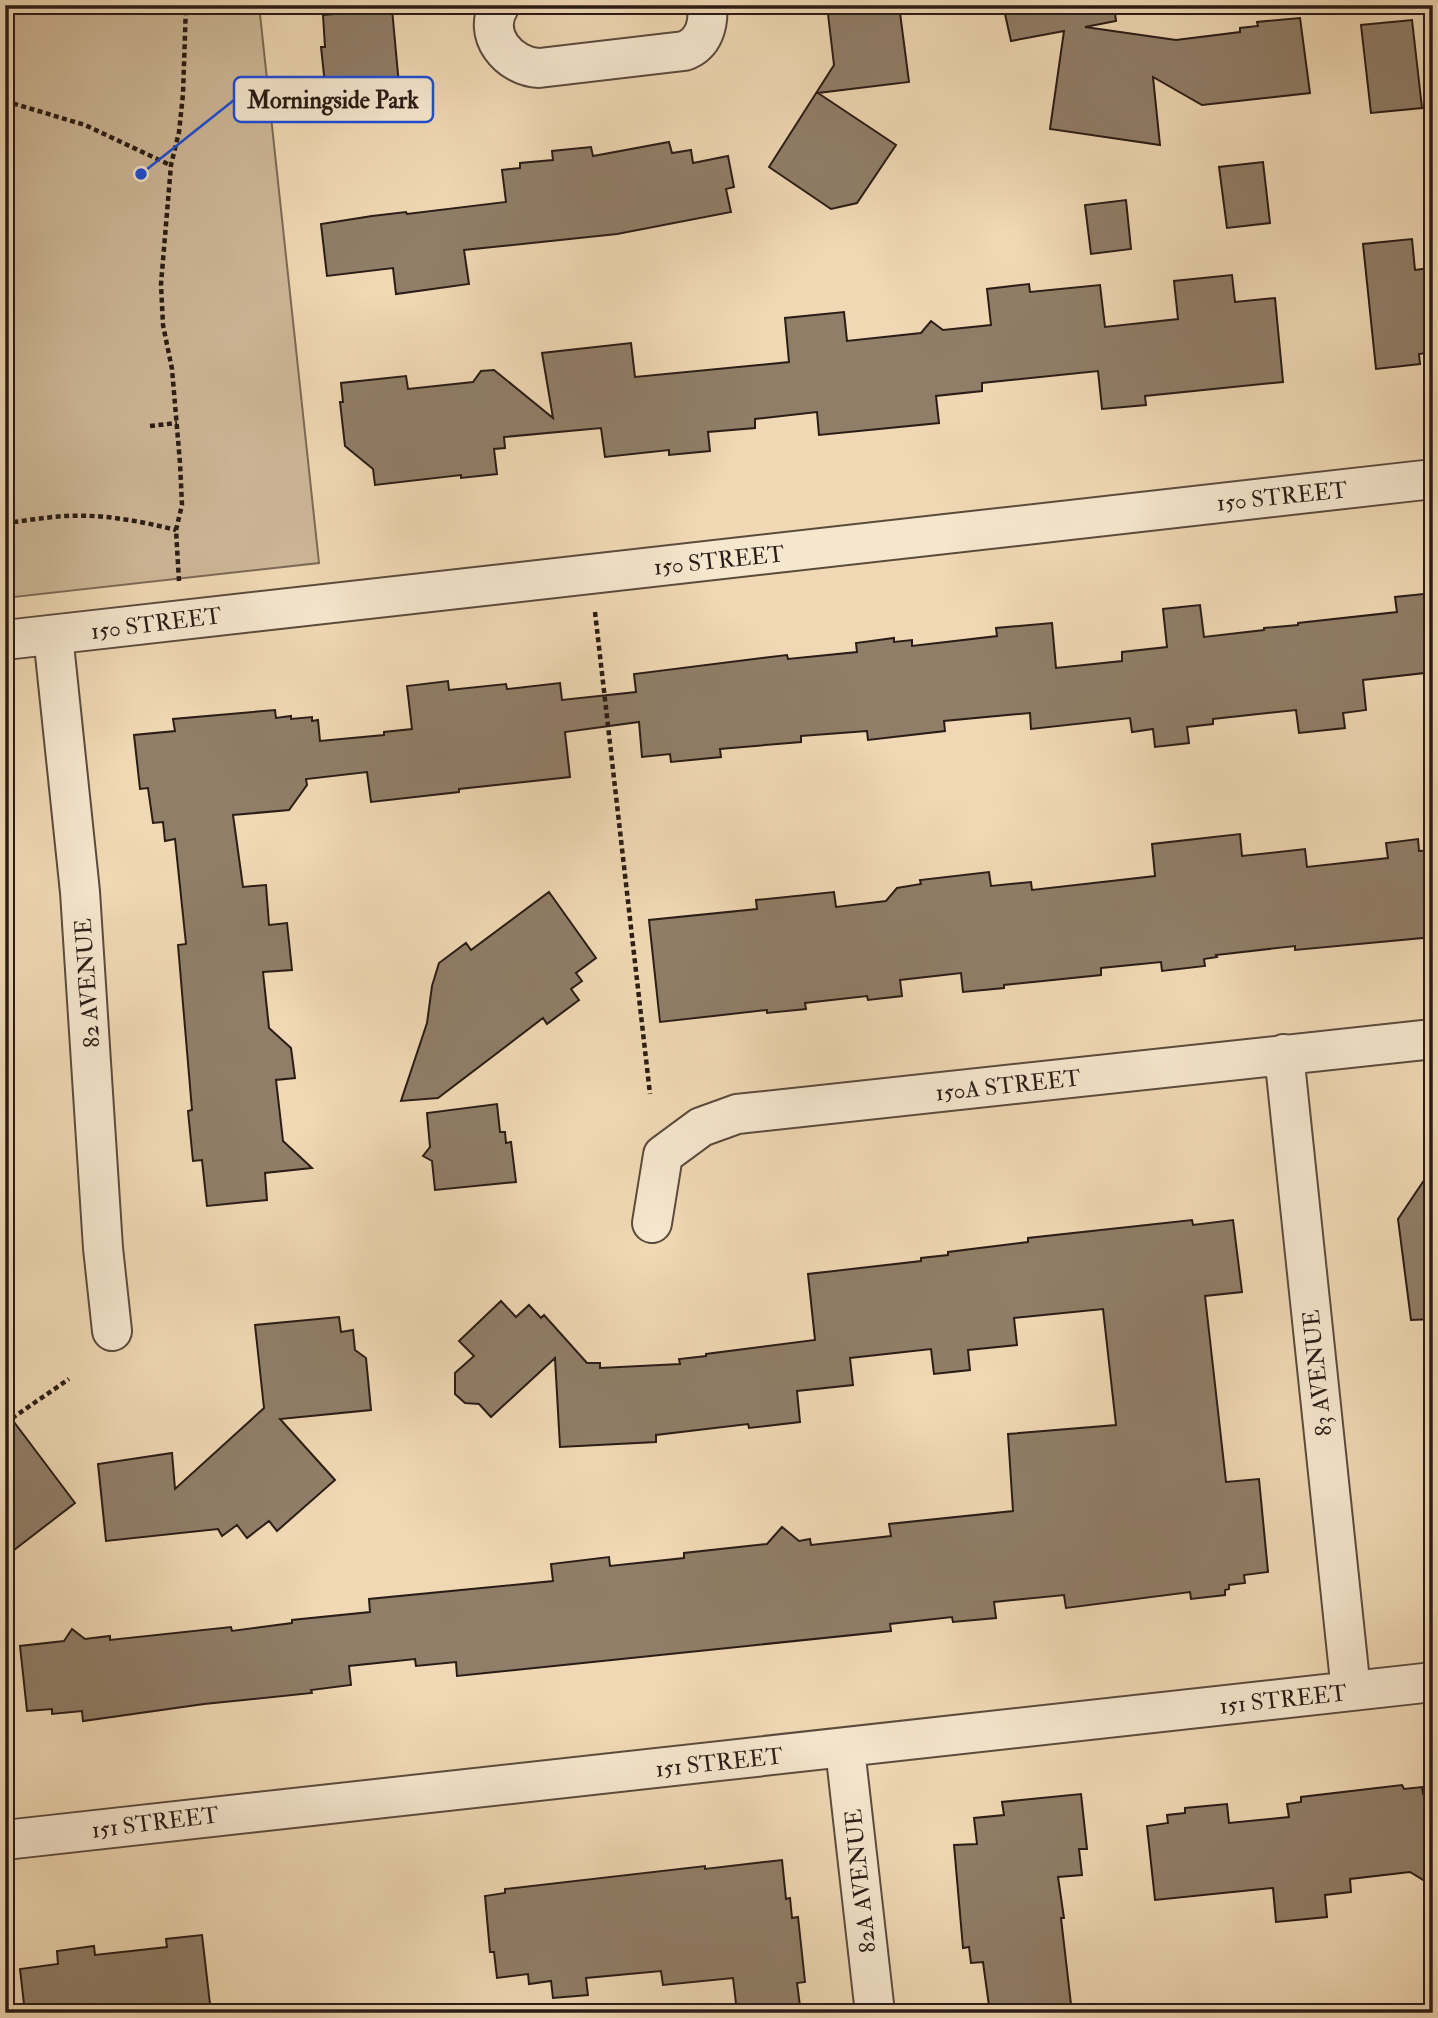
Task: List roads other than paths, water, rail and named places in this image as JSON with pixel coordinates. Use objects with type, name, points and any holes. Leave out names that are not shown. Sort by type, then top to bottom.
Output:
[{"type":"street","points":[[500,5],[494,22],[499,45],[528,68],[652,56],[691,49],[701,40],[705,29],[706,5]]},
{"type":"street","name":"150 STREET","points":[[5,640],[1433,479]]},
{"type":"street","name":"82 AVENUE","points":[[53,635],[81,903],[103,1248],[112,1331]]},
{"type":"street","name":"150A STREET","points":[[652,1223],[663,1156],[701,1127],[737,1114],[1433,1039]]},
{"type":"street","name":"83 AVENUE","points":[[1284,1054],[1351,1691]]},
{"type":"street","name":"151 STREET","points":[[5,1840],[1433,1682]]},
{"type":"street","name":"82A AVENUE","points":[[845,1749],[875,2013]]},
{"type":"place","name":"Morningside Park","points":[[141,174]]}]
